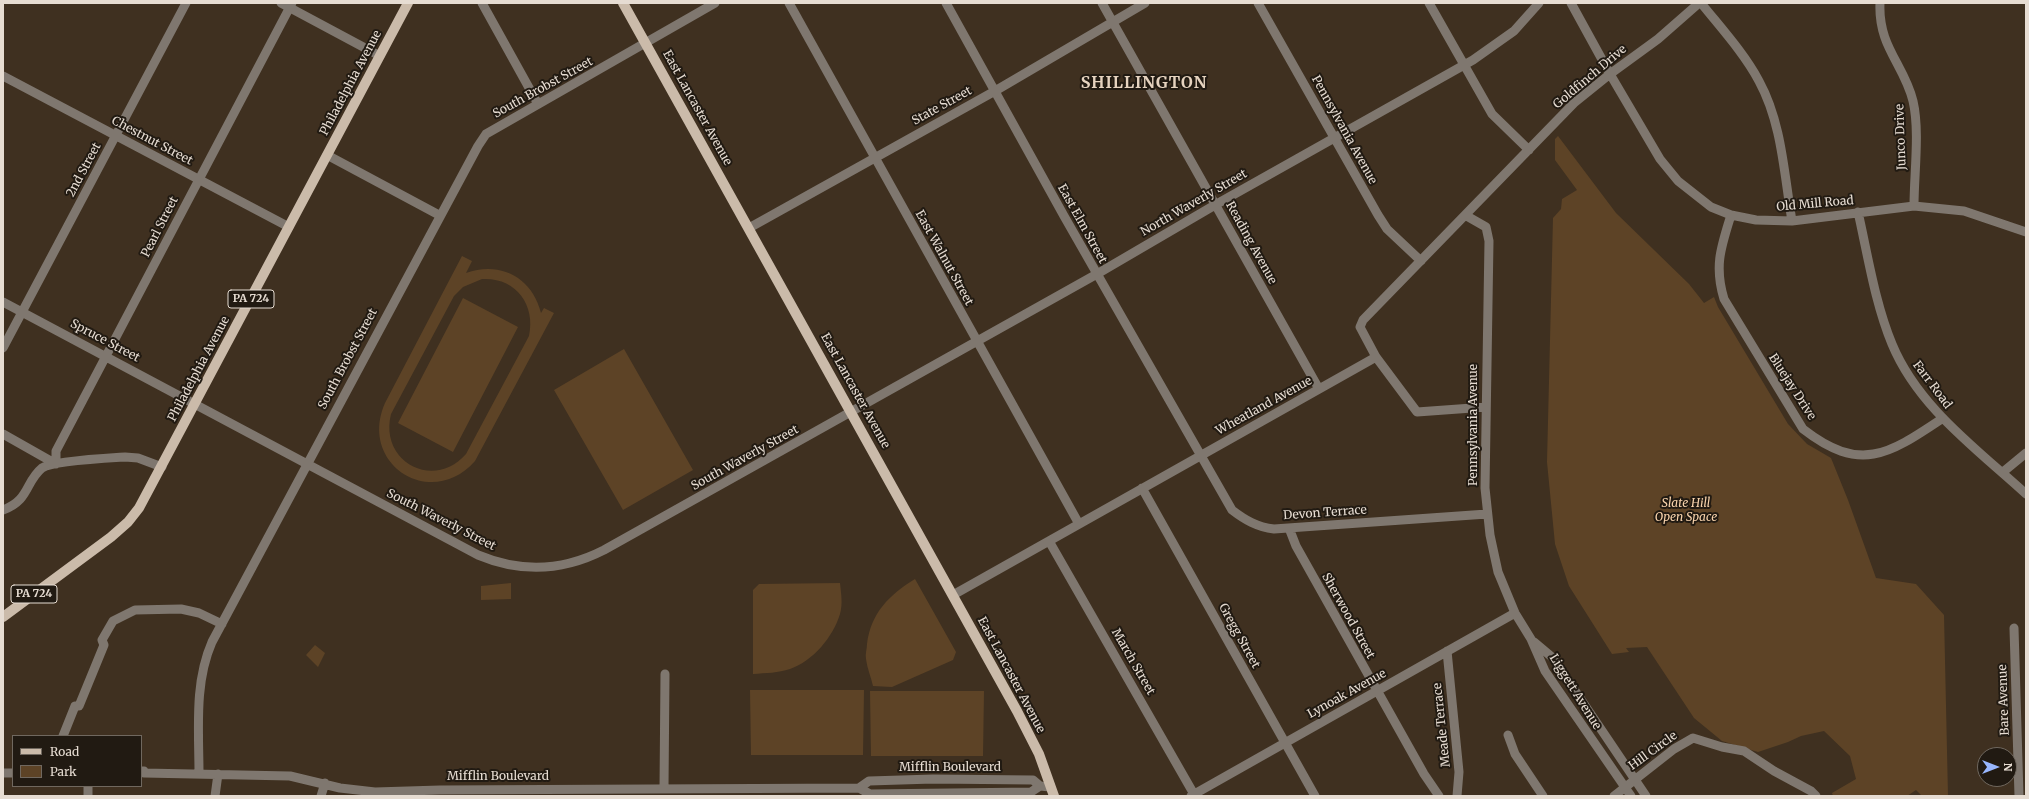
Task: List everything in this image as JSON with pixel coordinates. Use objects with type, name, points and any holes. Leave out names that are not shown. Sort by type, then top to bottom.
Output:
[{"type":"main road","name":"Philadelphia Avenue","points":[[3,617],[75,564],[128,522],[139,508],[408,3]]},
{"type":"main road","name":"East Lancaster Avenue","points":[[623,3],[852,412],[1039,754],[1048,790]]},
{"type":"street","name":"2nd Street","points":[[3,348],[186,3]]},
{"type":"street","points":[[280,3],[290,5],[380,56]]},
{"type":"street","points":[[482,3],[538,104]]},
{"type":"street","name":"South Brobst Street","points":[[199,774],[202,674],[207,653],[306,463],[439,215],[486,134],[715,3]]},
{"type":"street","name":"East Walnut Street","points":[[789,3],[1079,524]]},
{"type":"street","name":"East Elm Street","points":[[946,3],[1200,456]]},
{"type":"street","name":"Reading Avenue","points":[[1102,3],[1319,389]]},
{"type":"street","name":"State Street","points":[[749,228],[994,91],[1145,3]]},
{"type":"street","name":"Pennsylvania Avenue","points":[[1258,3],[1387,229],[1421,261]]},
{"type":"street","points":[[1428,3],[1492,114],[1529,150]]},
{"type":"street","name":"North Waverly Street","points":[[852,412],[1097,274],[1334,137],[1464,65],[1492,47],[1514,30],[1538,3]]},
{"type":"street","name":"Old Mill Road","points":[[1571,3],[1610,74],[1660,159],[1678,181],[1711,207],[1731,215],[1756,220],[1792,221],[1914,206],[1964,211],[2026,232]]},
{"type":"street","points":[[1700,3],[1748,62],[1765,93],[1778,136],[1792,221]]},
{"type":"street","name":"Goldfinch Drive","points":[[1465,215],[1574,103],[1610,74],[1658,39],[1700,3]]},
{"type":"street","name":"Junco Drive","points":[[1880,3],[1881,21],[1886,43],[1906,81],[1914,111],[1914,206]]},
{"type":"street","name":"Pearl Street","points":[[56,464],[56,451],[290,5]]},
{"type":"street","name":"Chestnut Street","points":[[3,76],[289,227]]},
{"type":"street","points":[[327,155],[439,215]]},
{"type":"street","name":"Farr Road","points":[[1858,212],[1881,313],[1892,345],[1913,383],[1943,418],[2026,494]]},
{"type":"street","points":[[1465,215],[1369,313],[1360,327],[1376,357],[1417,412],[1486,406]]},
{"type":"street","name":"Pennsylvania Avenue","points":[[1465,215],[1486,226],[1489,236],[1485,473],[1487,514],[1492,548],[1498,572],[1515,613],[1531,640]]},
{"type":"street","name":"Bluejay Drive","points":[[1731,215],[1718,260],[1720,284],[1724,299],[1803,429],[1820,442],[1833,449],[1847,453],[1868,455],[1893,449],[1943,418]]},
{"type":"street","name":"Spruce Street","points":[[3,302],[195,403]]},
{"type":"street","name":"Wheatland Avenue","points":[[953,595],[1376,357]]},
{"type":"street","name":"South Waverly Street","points":[[195,403],[488,559],[522,567],[552,567],[574,563],[604,550],[852,412]]},
{"type":"street","points":[[3,434],[56,464]]},
{"type":"street","points":[[2003,472],[2026,453]]},
{"type":"street","name":"Devon Terrace","points":[[1200,456],[1232,510],[1259,526],[1274,529],[1487,514]]},
{"type":"street","points":[[3,510],[19,502],[42,469],[56,464],[125,457],[138,458],[162,467]]},
{"type":"street","name":"Gregg Street","points":[[1142,488],[1315,796]]},
{"type":"street","name":"Sherwood Street","points":[[1289,528],[1296,546],[1376,691],[1424,774],[1439,796]]},
{"type":"street","name":"March Street","points":[[1049,541],[1193,795]]},
{"type":"street","points":[[63,735],[75,706],[79,706],[104,645],[102,640],[113,621],[135,610],[173,608],[199,612],[222,624]]},
{"type":"street","name":"Lynoak Avenue","points":[[1193,795],[1515,613]]},
{"type":"street","name":"Bare Avenue","points":[[2014,628],[2019,796]]},
{"type":"street","name":"Liggett Avenue","points":[[1531,640],[1553,658],[1646,796]]},
{"type":"street","name":"Liggett Avenue","points":[[1531,640],[1545,671],[1630,796]]},
{"type":"street","name":"Meade Terrace","points":[[1447,651],[1459,772],[1457,796]]},
{"type":"street","points":[[664,788],[665,674]]},
{"type":"street","points":[[1508,735],[1515,754],[1543,796]]},
{"type":"street","name":"Hill Circle","points":[[1614,796],[1674,749],[1693,738],[1722,747],[1744,751],[1774,771],[1811,791],[1816,796]]},
{"type":"street","name":"Mifflin Boulevard","points":[[142,771],[144,771],[144,773],[290,776],[325,783],[340,788],[375,792],[440,793],[664,788],[760,792],[859,792],[870,794],[1032,792],[1048,790]]},
{"type":"street","points":[[215,796],[218,774]]},
{"type":"street","name":"Mifflin Boulevard","points":[[859,792],[869,781],[933,779],[1033,780],[1048,790]]},
{"type":"street","points":[[320,796],[325,783]]},
{"type":"green space","name":"Slate Hill Open Space","points":[[1558,136],[1616,213],[1689,284],[1704,303],[1714,297],[1718,307],[1788,424],[1807,444],[1831,458],[1876,578],[1916,584],[1944,615],[1948,796],[1922,796],[1916,790],[1907,796],[1833,796],[1832,793],[1856,779],[1850,756],[1824,731],[1801,736],[1758,752],[1722,741],[1694,718],[1647,647],[1626,648],[1629,652],[1612,654],[1569,586],[1555,544],[1547,462],[1553,218],[1561,209],[1562,199],[1577,190],[1555,160],[1555,139]]},
{"type":"green space","points":[[462,256],[472,261],[466,273],[491,269],[513,275],[522,281],[530,290],[537,300],[541,313],[544,308],[554,313],[475,461],[457,475],[439,482],[420,481],[403,474],[390,461],[381,445],[379,425],[385,403]],"holes":[[[482,279],[494,280],[513,288],[526,303],[529,313],[529,336],[466,454],[453,465],[439,470],[425,470],[412,466],[401,458],[393,446],[389,431],[391,414],[454,296],[463,287]]]},
{"type":"green space","points":[[463,298],[518,327],[453,452],[398,423]]},
{"type":"green space","points":[[624,349],[693,470],[623,510],[554,390]]},
{"type":"green space","points":[[915,579],[956,652],[953,660],[892,687],[873,686],[867,666],[866,655],[869,633],[877,614],[889,598]]},
{"type":"green space","points":[[511,583],[511,599],[481,600],[481,586]]},
{"type":"green space","points":[[840,583],[842,602],[840,614],[837,623],[821,647],[807,660],[790,669],[753,674],[753,590],[759,584]]},
{"type":"green space","points":[[315,645],[325,653],[318,667],[306,655]]},
{"type":"green space","points":[[750,690],[864,690],[863,755],[751,755]]},
{"type":"green space","points":[[870,691],[984,691],[983,756],[871,756]]},
{"type":"district","name":"SHILLINGTON","points":[[1144,83]]}]
